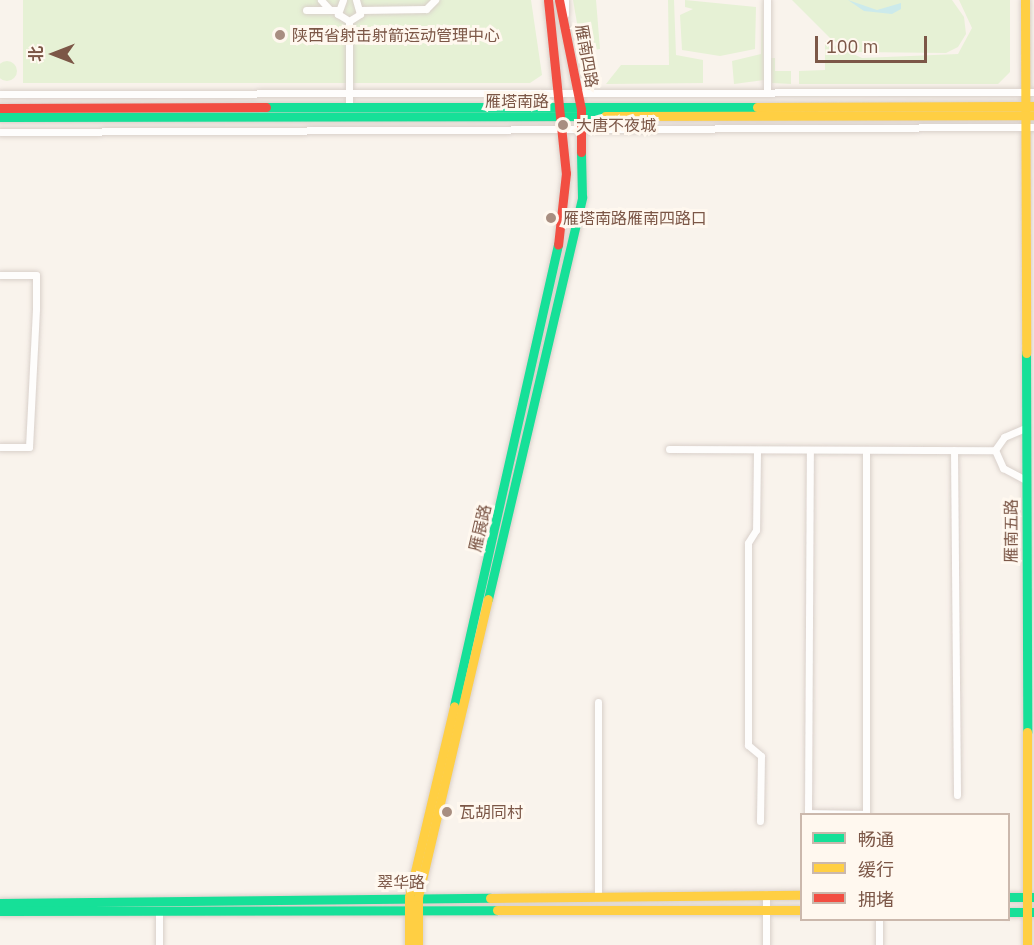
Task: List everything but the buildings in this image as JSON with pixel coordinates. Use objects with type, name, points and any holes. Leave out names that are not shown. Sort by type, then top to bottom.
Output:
[{"type":"main road","name":"雁南四路","points":[[548,0],[563,112]]},
{"type":"main road","name":"雁南四路","points":[[559,0],[565,16],[581,113]]},
{"type":"main road","name":"雁南五路","points":[[1025,0],[1029,92],[1025,428],[1030,609],[1031,912],[1028,945]]},
{"type":"main road","name":"雁塔南路","points":[[0,108],[350,108],[581,113],[1029,111]]},
{"type":"main road","name":"雁塔南路","points":[[0,117],[563,112]]},
{"type":"main road","name":"雁展路","points":[[418,945],[414,897],[549,307],[565,193],[563,112]]},
{"type":"main road","name":"雁展路","points":[[414,897],[574,241],[582,197],[581,113]]},
{"type":"main road","name":"翠华路","points":[[0,903],[414,897],[800,895]]},
{"type":"main road","points":[[1010,897],[1031,897]]},
{"type":"main road","name":"雁展路","points":[[409,945],[414,910]]},
{"type":"main road","name":"翠华路","points":[[0,912],[800,910]]},
{"type":"main road","points":[[1010,912],[1031,912]]},
{"type":"street","points":[[321,0],[349,21]]},
{"type":"street","points":[[306,10],[334,10],[343,0]]},
{"type":"street","points":[[356,0],[361,10]]},
{"type":"street","points":[[350,108],[349,21],[361,10],[426,9],[435,0]]},
{"type":"street","points":[[542,0],[549,18]]},
{"type":"street","points":[[565,0],[565,16]]},
{"type":"street","points":[[767,0],[767,92]]},
{"type":"street","points":[[798,92],[799,129]]},
{"type":"street","points":[[0,94],[561,95],[1029,92]]},
{"type":"street","points":[[0,132],[581,131],[1029,127]]},
{"type":"street","points":[[0,274],[36,275],[36,309],[29,447],[0,447]]},
{"type":"street","points":[[995,450],[1005,437],[1025,428]]},
{"type":"street","points":[[669,449],[810,453],[995,450]]},
{"type":"street","points":[[954,450],[957,795]]},
{"type":"street","points":[[995,450],[1004,468],[1026,480]]},
{"type":"street","points":[[757,452],[756,530],[748,543],[748,745],[761,756],[760,821]]},
{"type":"street","points":[[866,452],[866,813]]},
{"type":"street","points":[[808,813],[810,453]]},
{"type":"street","points":[[598,702],[598,896]]},
{"type":"street","points":[[766,894],[766,945]]},
{"type":"street","points":[[159,911],[159,945]]},
{"type":"street","points":[[879,921],[879,945]]},
{"type":"green space","name":"陕西省射击射箭运动管理中心","points":[[23,0],[531,0],[542,75],[530,83],[23,83]]},
{"type":"green space","points":[[573,0],[596,0],[600,49],[582,52]]},
{"type":"green space","points":[[668,0],[674,0],[676,55],[703,60],[703,83],[606,84],[621,65],[669,65]]},
{"type":"green space","points":[[685,0],[756,7],[755,49],[720,56],[682,50],[680,15],[693,9],[685,7]]},
{"type":"green space","points":[[762,0],[764,80],[734,84],[732,61],[761,54]]},
{"type":"green space","points":[[792,0],[952,0],[964,17],[966,34],[958,47],[946,53],[857,52],[832,40]]},
{"type":"green space","points":[[959,0],[1010,0],[1010,72],[998,84],[799,84],[799,71],[825,70],[825,41],[862,58],[958,54],[972,28]]},
{"type":"green space","points":[[770,58],[775,58],[775,71],[791,71],[791,84],[772,83]]},
{"type":"green space","points":[[3,62],[11,62],[16,67],[16,75],[11,80],[3,80],[-1,76],[-1,66]]},
{"type":"water","points":[[848,0],[877,10],[901,3],[901,9],[892,14],[864,11]]},
{"type":"traffic: fast","points":[[266,107],[757,107]]},
{"type":"traffic: fast","points":[[0,117],[605,116]]},
{"type":"traffic: fast","points":[[488,599],[582,197],[581,152]]},
{"type":"traffic: fast","points":[[454,706],[558,245]]},
{"type":"traffic: fast","points":[[1026,353],[1027,732]]},
{"type":"traffic: fast","points":[[1010,897],[1034,897]]},
{"type":"traffic: fast","points":[[0,903],[490,898]]},
{"type":"traffic: fast","points":[[0,911],[497,910]]},
{"type":"traffic: fast","points":[[1010,912],[1034,912]]},
{"type":"traffic: slow","points":[[1025,0],[1026,353]]},
{"type":"traffic: slow","points":[[757,107],[1034,106]]},
{"type":"traffic: slow","points":[[605,116],[1034,115]]},
{"type":"traffic: slow","points":[[418,945],[418,897],[488,599]]},
{"type":"traffic: slow","points":[[409,945],[409,897],[454,706]]},
{"type":"traffic: slow","points":[[1027,732],[1027,945]]},
{"type":"traffic: slow","points":[[490,898],[800,895]]},
{"type":"traffic: slow","points":[[497,910],[800,910]]},
{"type":"traffic: jam","points":[[548,0],[566,173],[558,245]]},
{"type":"traffic: jam","points":[[559,0],[581,109],[581,152]]},
{"type":"traffic: jam","points":[[0,108],[266,107]]},
{"type":"place","name":"陕西省射击射箭运动管理中心","points":[[280,35]]},
{"type":"place","name":"大唐不夜城","points":[[563,125]]},
{"type":"place","name":"雁塔南路雁南四路口","points":[[551,218]]},
{"type":"place","name":"瓦胡同村","points":[[447,812]]}]
